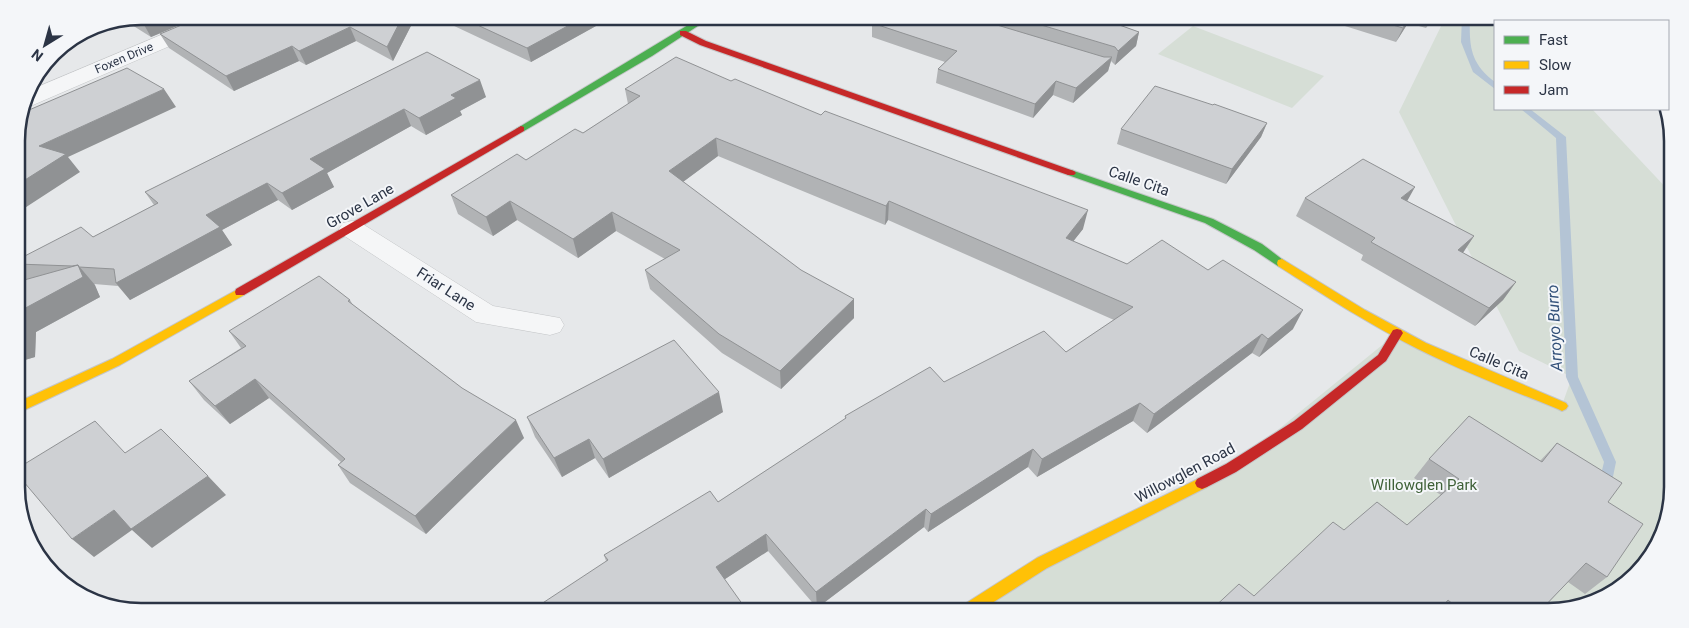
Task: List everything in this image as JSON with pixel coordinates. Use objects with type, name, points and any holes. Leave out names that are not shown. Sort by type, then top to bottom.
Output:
[{"type":"street","name":"Foxen Drive","points":[[34,96],[202,25]]},
{"type":"street","name":"Grove Lane","points":[[25,405],[116,362],[352,229],[695,25]]},
{"type":"street","name":"Calle Cita","points":[[683,33],[712,46],[1209,221],[1258,247],[1333,297],[1397,333],[1443,356],[1562,406]]},
{"type":"street","name":"Friar Lane","points":[[352,229],[486,315],[550,325]]},
{"type":"street","name":"Willowglen Road","points":[[979,603],[1042,563],[1231,468],[1298,425],[1382,358],[1397,333]]},
{"type":"green space","name":"Willowglen Park","points":[[1442,25],[1494,25],[1494,110],[1593,110],[1664,186],[1664,487],[1662,510],[1658,525],[1649,545],[1640,558],[1619,579],[1606,588],[1578,599],[1556,603],[982,603],[1231,468],[1397,333],[1562,405],[1572,377],[1519,351],[1399,112]]},
{"type":"green space","points":[[1193,26],[1324,76],[1292,108],[1158,54]]},
{"type":"building","points":[[182,25],[398,25],[387,47],[350,27],[299,51],[292,46],[226,76],[160,34]]},
{"type":"building","points":[[477,25],[569,25],[527,48]]},
{"type":"building","points":[[878,25],[997,25],[1104,57],[1112,57],[1076,88],[1056,81],[1035,104],[938,69],[957,51]]},
{"type":"building","points":[[1041,25],[1119,25],[1139,32],[1118,51],[1115,47]]},
{"type":"building","points":[[1393,25],[1405,25],[1403,28]]},
{"type":"building","points":[[427,52],[480,80],[451,95],[456,98],[419,118],[404,109],[310,159],[325,169],[282,193],[267,183],[206,215],[220,227],[116,283],[114,269],[79,267],[78,265],[25,264],[25,256],[81,227],[93,237],[158,203],[145,192]]},
{"type":"building","points":[[676,57],[731,81],[735,79],[821,115],[825,111],[1088,210],[1066,238],[1127,264],[1162,240],[1208,270],[1223,260],[1303,310],[1268,339],[1262,334],[1154,414],[1140,403],[1042,459],[1033,449],[931,514],[926,509],[816,592],[766,534],[716,567],[742,603],[543,603],[608,560],[604,555],[710,491],[718,502],[846,418],[845,416],[930,367],[944,382],[1044,331],[1066,352],[1133,307],[889,201],[886,206],[716,138],[669,171],[801,270],[854,299],[780,371],[719,334],[645,270],[680,250],[612,212],[573,239],[510,201],[486,217],[451,195],[517,154],[526,160],[575,129],[583,133],[640,96],[625,89]]},
{"type":"building","points":[[127,68],[164,89],[39,146],[66,154],[25,180],[25,133],[29,110]]},
{"type":"building","points":[[1155,86],[1267,123],[1232,169],[1121,129]]},
{"type":"building","points":[[1363,159],[1415,187],[1401,198],[1474,236],[1458,250],[1516,282],[1489,308],[1371,242],[1375,238],[1305,198]]},
{"type":"building","points":[[78,265],[83,277],[25,308],[25,280]]},
{"type":"building","points":[[319,276],[350,300],[348,301],[462,388],[516,420],[415,516],[338,465],[345,459],[255,379],[215,406],[189,381],[246,346],[229,331]]},
{"type":"building","points":[[674,340],[719,392],[603,459],[589,439],[554,458],[527,417]]},
{"type":"building","points":[[1469,416],[1542,462],[1557,443],[1622,483],[1608,502],[1643,524],[1607,577],[1586,563],[1548,603],[1452,603],[1448,600],[1446,603],[1219,603],[1239,584],[1254,596],[1333,522],[1344,530],[1377,502],[1407,525],[1459,479],[1429,459]]},
{"type":"building","points":[[95,421],[125,453],[161,429],[208,476],[131,529],[114,510],[72,539],[25,483],[25,464]]},
{"type":"waterway","name":"Arroyo Burro","points":[[1466,25],[1465,42],[1477,72],[1494,85]]},
{"type":"waterway","name":"Arroyo Burro","points":[[1526,110],[1561,137],[1572,377],[1610,462],[1605,487]]},
{"type":"traffic: fast","points":[[521,129],[695,25]]},
{"type":"traffic: fast","points":[[1071,173],[1209,221],[1258,247],[1282,263]]},
{"type":"traffic: slow","points":[[1282,263],[1361,312],[1422,346],[1562,406]]},
{"type":"traffic: slow","points":[[25,405],[116,362],[240,292]]},
{"type":"traffic: slow","points":[[979,603],[1042,563],[1202,483]]},
{"type":"traffic: jam","points":[[683,33],[703,43],[1071,173]]},
{"type":"traffic: jam","points":[[240,292],[521,129]]},
{"type":"traffic: jam","points":[[1202,483],[1231,468],[1298,425],[1382,358],[1397,333]]}]
